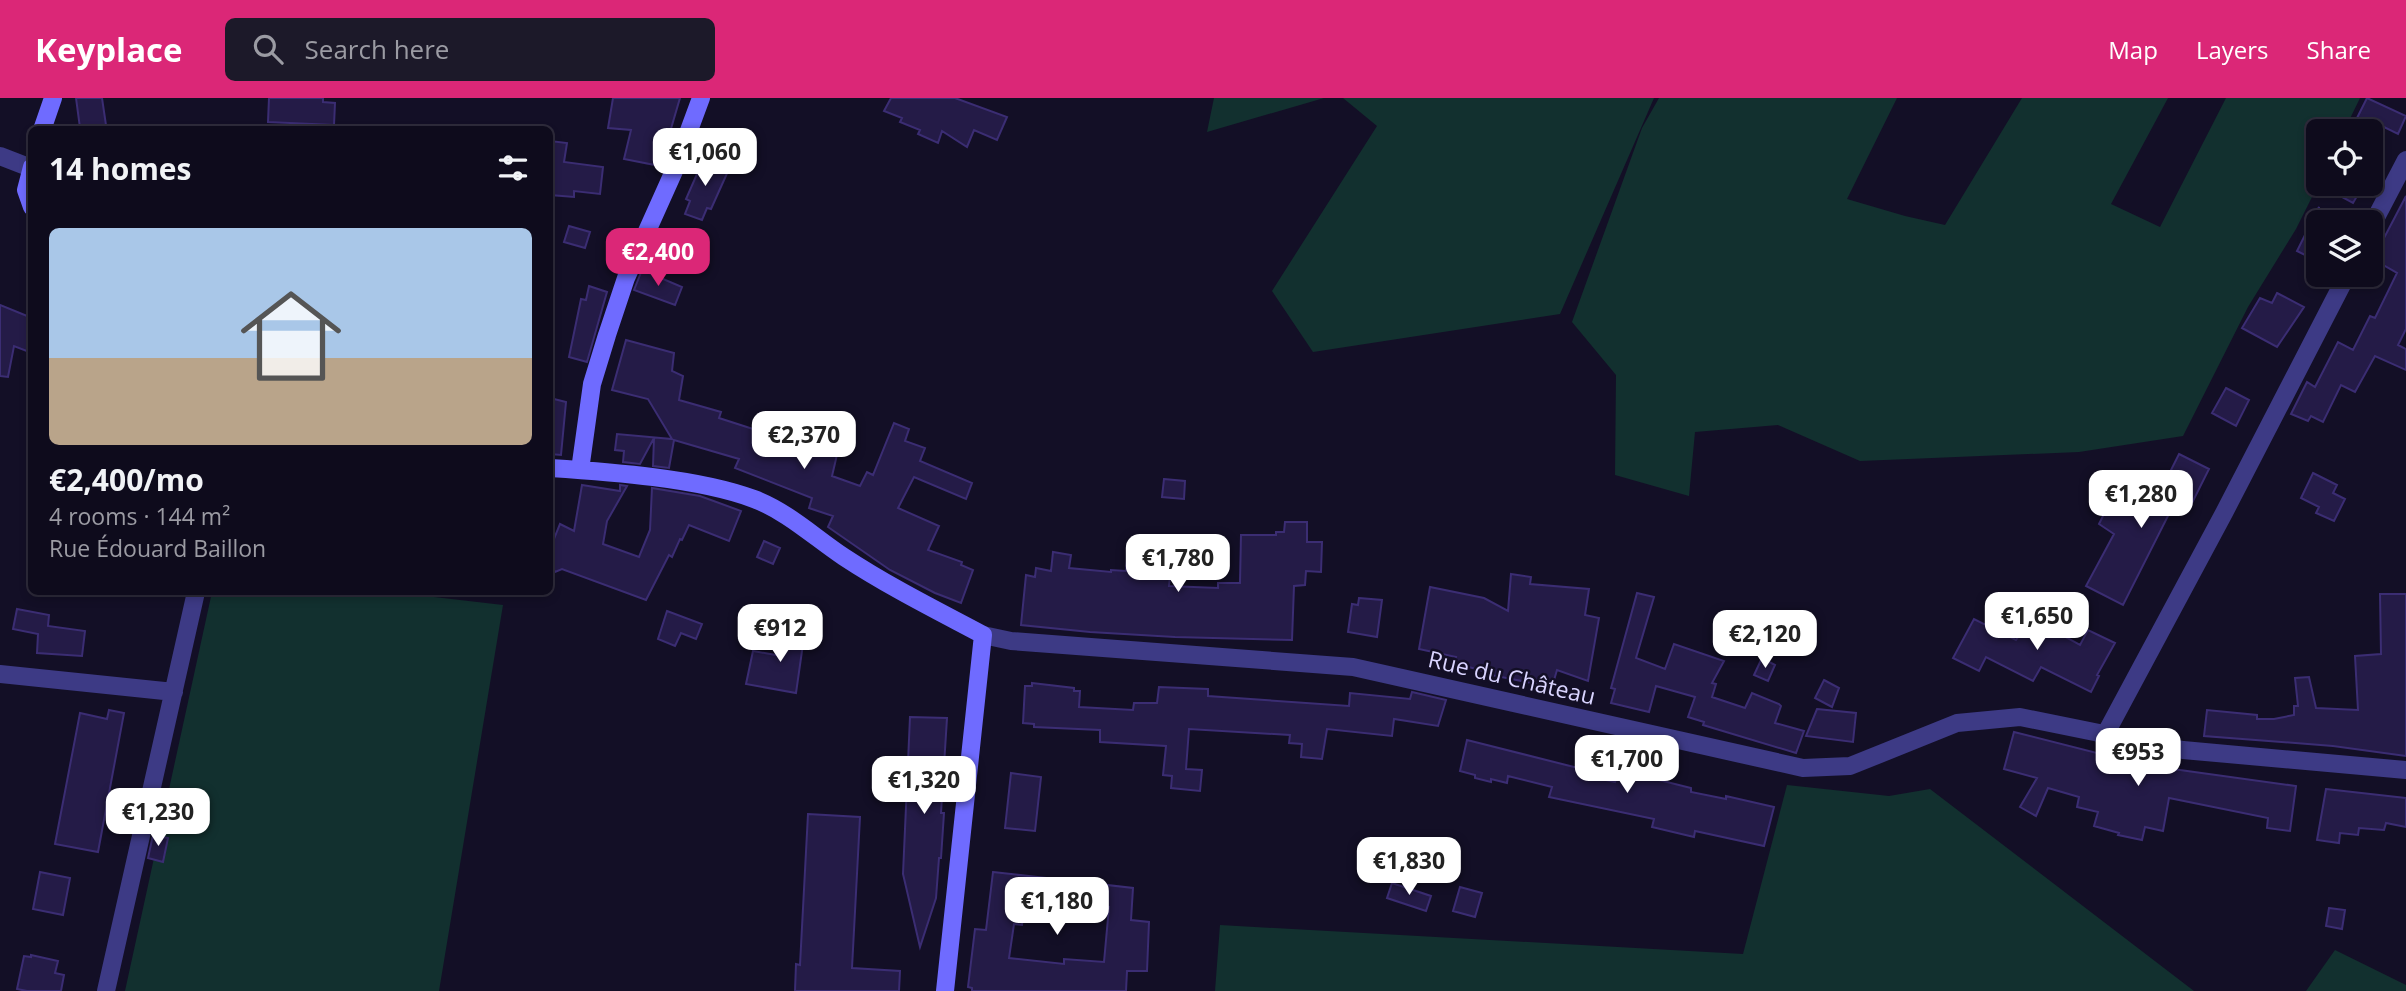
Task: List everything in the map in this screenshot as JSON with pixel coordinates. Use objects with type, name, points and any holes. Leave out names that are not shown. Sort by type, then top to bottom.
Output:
[{"type":"main road","points":[[44,126],[53,98]]},
{"type":"main road","points":[[580,470],[592,384],[607,335],[626,278],[674,171],[701,98]]},
{"type":"main road","points":[[553,468],[671,481],[755,500],[798,524],[886,584],[983,635],[945,991]]},
{"type":"street","points":[[0,156],[28,167]]},
{"type":"street","points":[[2380,210],[2406,160]]},
{"type":"street","points":[[2106,733],[2341,287]]},
{"type":"street","points":[[106,991],[194,595]]},
{"type":"street","name":"Rue du Château","points":[[983,635],[1011,641],[1353,667],[1803,768],[1850,766],[1957,723],[2020,717],[2183,750],[2406,770]]},
{"type":"street","points":[[0,674],[174,692]]},
{"type":"green space","points":[[1214,98],[1324,98],[1207,132]]},
{"type":"green space","points":[[1343,98],[1654,98],[1560,314],[1313,352],[1272,291],[1377,126]]},
{"type":"green space","points":[[1659,98],[1897,98],[1847,199],[1945,225],[2022,98],[2168,98],[2111,204],[2160,227],[2226,98],[2360,98],[2350,119],[2306,119],[2306,196],[2312,196],[2296,229],[2248,307],[2183,436],[2079,452],[1860,461],[1778,425],[1695,432],[1689,496],[1615,475],[1616,375],[1572,322],[1642,128]]},
{"type":"green space","points":[[211,595],[417,595],[503,605],[439,991],[125,991]]},
{"type":"green space","points":[[1787,785],[1889,796],[1930,789],[2194,991],[1215,991],[1220,925],[1743,954]]},
{"type":"green space","points":[[2335,950],[2406,985],[2406,991],[2306,991]]},
{"type":"building","points":[[76,98],[102,98],[106,125],[80,126]]},
{"type":"building","points":[[269,98],[323,98],[323,102],[335,103],[334,125],[268,122]]},
{"type":"building","points":[[613,98],[680,98],[660,166],[624,159],[631,130],[608,128]]},
{"type":"building","points":[[891,98],[955,98],[1007,117],[997,140],[974,130],[967,147],[942,131],[938,143],[918,134],[920,130],[900,122],[902,118],[884,111]]},
{"type":"building","points":[[2367,98],[2406,116],[2398,134],[2383,126],[2383,119],[2356,119]]},
{"type":"building","points":[[553,141],[567,143],[564,162],[603,167],[600,194],[574,191],[574,197],[553,195]]},
{"type":"building","points":[[704,158],[729,169],[711,209],[707,208],[702,220],[685,214],[690,201],[686,199]]},
{"type":"building","points":[[2340,196],[2357,196],[2353,203]]},
{"type":"building","points":[[2406,196],[2406,329],[2398,345],[2406,349],[2406,370],[2375,356],[2355,392],[2341,385],[2323,422],[2311,416],[2308,421],[2291,414],[2307,382],[2315,387],[2338,342],[2353,350],[2370,316],[2375,318],[2397,273],[2383,265],[2383,240]]},
{"type":"building","points":[[569,226],[590,232],[585,248],[564,242]]},
{"type":"building","points":[[2306,233],[2306,256],[2297,251]]},
{"type":"building","points":[[642,270],[682,287],[675,305],[634,290]]},
{"type":"building","points":[[589,286],[607,292],[587,362],[569,357],[581,299],[586,300]]},
{"type":"building","points":[[2277,293],[2304,307],[2277,347],[2242,328],[2260,298],[2272,303]]},
{"type":"building","points":[[0,305],[28,316],[28,351],[14,346],[8,377],[0,376]]},
{"type":"building","points":[[626,340],[674,353],[672,371],[683,376],[679,400],[721,412],[719,418],[753,429],[760,413],[840,442],[832,476],[860,486],[867,472],[873,475],[894,423],[909,429],[905,441],[925,448],[920,461],[972,483],[966,499],[914,477],[898,508],[939,526],[928,550],[962,562],[961,565],[973,570],[961,603],[890,570],[828,527],[833,516],[809,508],[812,498],[735,468],[739,459],[674,440],[669,468],[653,466],[654,438],[640,464],[623,462],[624,451],[615,450],[617,434],[672,439],[648,399],[612,390]]},
{"type":"building","points":[[2226,388],[2249,400],[2236,426],[2212,413]]},
{"type":"building","points":[[553,399],[566,402],[561,455],[553,454]]},
{"type":"building","points":[[2179,454],[2209,469],[2189,509],[2175,502],[2123,605],[2086,586],[2114,534],[2099,524],[2115,492],[2151,510]]},
{"type":"building","points":[[2313,473],[2337,485],[2333,493],[2345,499],[2334,521],[2316,513],[2319,507],[2301,498]]},
{"type":"building","points":[[1164,479],[1185,481],[1184,499],[1162,497]]},
{"type":"building","points":[[582,485],[620,491],[620,485],[627,486],[607,521],[603,544],[639,557],[650,530],[652,488],[700,496],[741,511],[729,541],[689,525],[672,557],[669,555],[646,600],[562,569],[555,572],[553,542],[560,524],[574,531]]},
{"type":"building","points":[[1285,522],[1307,522],[1307,542],[1322,542],[1321,572],[1306,571],[1305,585],[1294,586],[1292,640],[1175,637],[1021,625],[1026,575],[1035,577],[1036,568],[1051,571],[1053,552],[1071,555],[1069,568],[1111,572],[1126,571],[1128,549],[1157,554],[1158,545],[1173,546],[1169,586],[1218,588],[1218,583],[1240,583],[1241,535],[1276,535],[1276,532],[1284,532]]},
{"type":"building","points":[[764,541],[780,548],[773,564],[757,557]]},
{"type":"building","points":[[1511,574],[1531,577],[1530,584],[1589,589],[1585,615],[1599,618],[1588,681],[1557,670],[1552,687],[1491,675],[1454,663],[1456,657],[1419,649],[1430,587],[1484,598],[1508,611]]},
{"type":"building","points":[[1637,593],[1654,597],[1636,658],[1665,669],[1674,644],[1724,661],[1712,683],[1716,684],[1712,697],[1745,708],[1752,693],[1779,704],[1781,706],[1775,723],[1804,731],[1796,753],[1703,725],[1704,722],[1688,717],[1695,697],[1656,686],[1649,712],[1611,703],[1615,689],[1611,688]]},
{"type":"building","points":[[2380,594],[2406,594],[2406,756],[2333,746],[2204,736],[2207,710],[2257,715],[2257,719],[2294,715],[2294,706],[2298,706],[2295,678],[2309,677],[2316,708],[2358,710],[2355,656],[2381,654]]},
{"type":"building","points":[[1359,598],[1382,600],[1377,637],[1348,632],[1352,604],[1358,605]]},
{"type":"building","points":[[17,609],[49,615],[48,626],[85,631],[82,656],[37,653],[38,634],[13,629]]},
{"type":"building","points":[[667,611],[702,624],[696,639],[681,633],[675,646],[658,639]]},
{"type":"building","points":[[800,614],[807,616],[796,693],[746,684],[753,651],[776,655],[777,646],[788,648]]},
{"type":"building","points":[[2031,618],[2080,645],[2088,630],[2115,643],[2091,692],[2041,667],[2033,681],[1986,657],[1979,671],[1953,658],[1974,619],[2016,640]]},
{"type":"building","points":[[1762,658],[1775,665],[1768,681],[1754,675]]},
{"type":"building","points":[[1824,680],[1839,688],[1832,707],[1815,698]]},
{"type":"building","points":[[1032,683],[1080,691],[1079,707],[1133,710],[1134,703],[1157,703],[1159,687],[1208,689],[1208,696],[1349,706],[1350,693],[1410,699],[1412,692],[1446,700],[1438,726],[1394,719],[1392,736],[1327,729],[1322,759],[1301,757],[1302,744],[1289,743],[1290,735],[1189,729],[1186,769],[1202,770],[1200,791],[1171,788],[1172,776],[1163,775],[1166,746],[1100,742],[1100,730],[1034,727],[1034,724],[1023,723],[1025,686],[1032,686]]},
{"type":"building","points":[[1817,709],[1856,713],[1853,742],[1806,736]]},
{"type":"building","points":[[109,710],[124,713],[98,852],[55,844],[80,713],[107,719]]},
{"type":"building","points":[[910,717],[947,718],[941,858],[936,898],[920,947],[903,874]]},
{"type":"building","points":[[2014,732],[2144,765],[2296,786],[2290,831],[2267,828],[2268,818],[2169,798],[2163,831],[2145,827],[2142,840],[2094,826],[2098,812],[2077,807],[2079,797],[2048,788],[2036,816],[2020,807],[2037,778],[2004,769]]},
{"type":"building","points":[[1467,740],[1582,769],[1580,774],[1615,782],[1619,770],[1691,788],[1691,792],[1726,799],[1726,796],[1774,807],[1764,846],[1695,831],[1694,837],[1652,827],[1654,819],[1549,797],[1552,787],[1508,776],[1507,783],[1475,778],[1475,775],[1460,771]]},
{"type":"building","points":[[1011,773],[1041,777],[1035,831],[1005,828]]},
{"type":"building","points":[[2326,789],[2406,798],[2406,827],[2386,823],[2384,830],[2359,828],[2358,835],[2340,833],[2339,843],[2317,840]]},
{"type":"building","points":[[808,814],[860,817],[852,968],[900,971],[899,991],[795,991],[796,964],[800,965]]},
{"type":"building","points":[[153,835],[168,838],[163,862],[148,858]]},
{"type":"building","points":[[40,872],[70,878],[63,915],[33,909]]},
{"type":"building","points":[[993,872],[1133,888],[1131,920],[1149,922],[1147,971],[1127,971],[1126,991],[972,991],[972,988],[968,987],[975,929],[986,930]],"holes":[[[1025,899],[1109,907],[1104,962],[1064,959],[1064,964],[1009,958],[1014,924],[1022,925]]]},
{"type":"building","points":[[1392,883],[1431,896],[1426,911],[1387,898]]},
{"type":"building","points":[[1460,887],[1482,893],[1475,917],[1453,911]]},
{"type":"building","points":[[2329,908],[2345,910],[2342,929],[2326,926]]},
{"type":"building","points":[[24,956],[58,961],[55,973],[64,975],[61,991],[17,989]]}]
